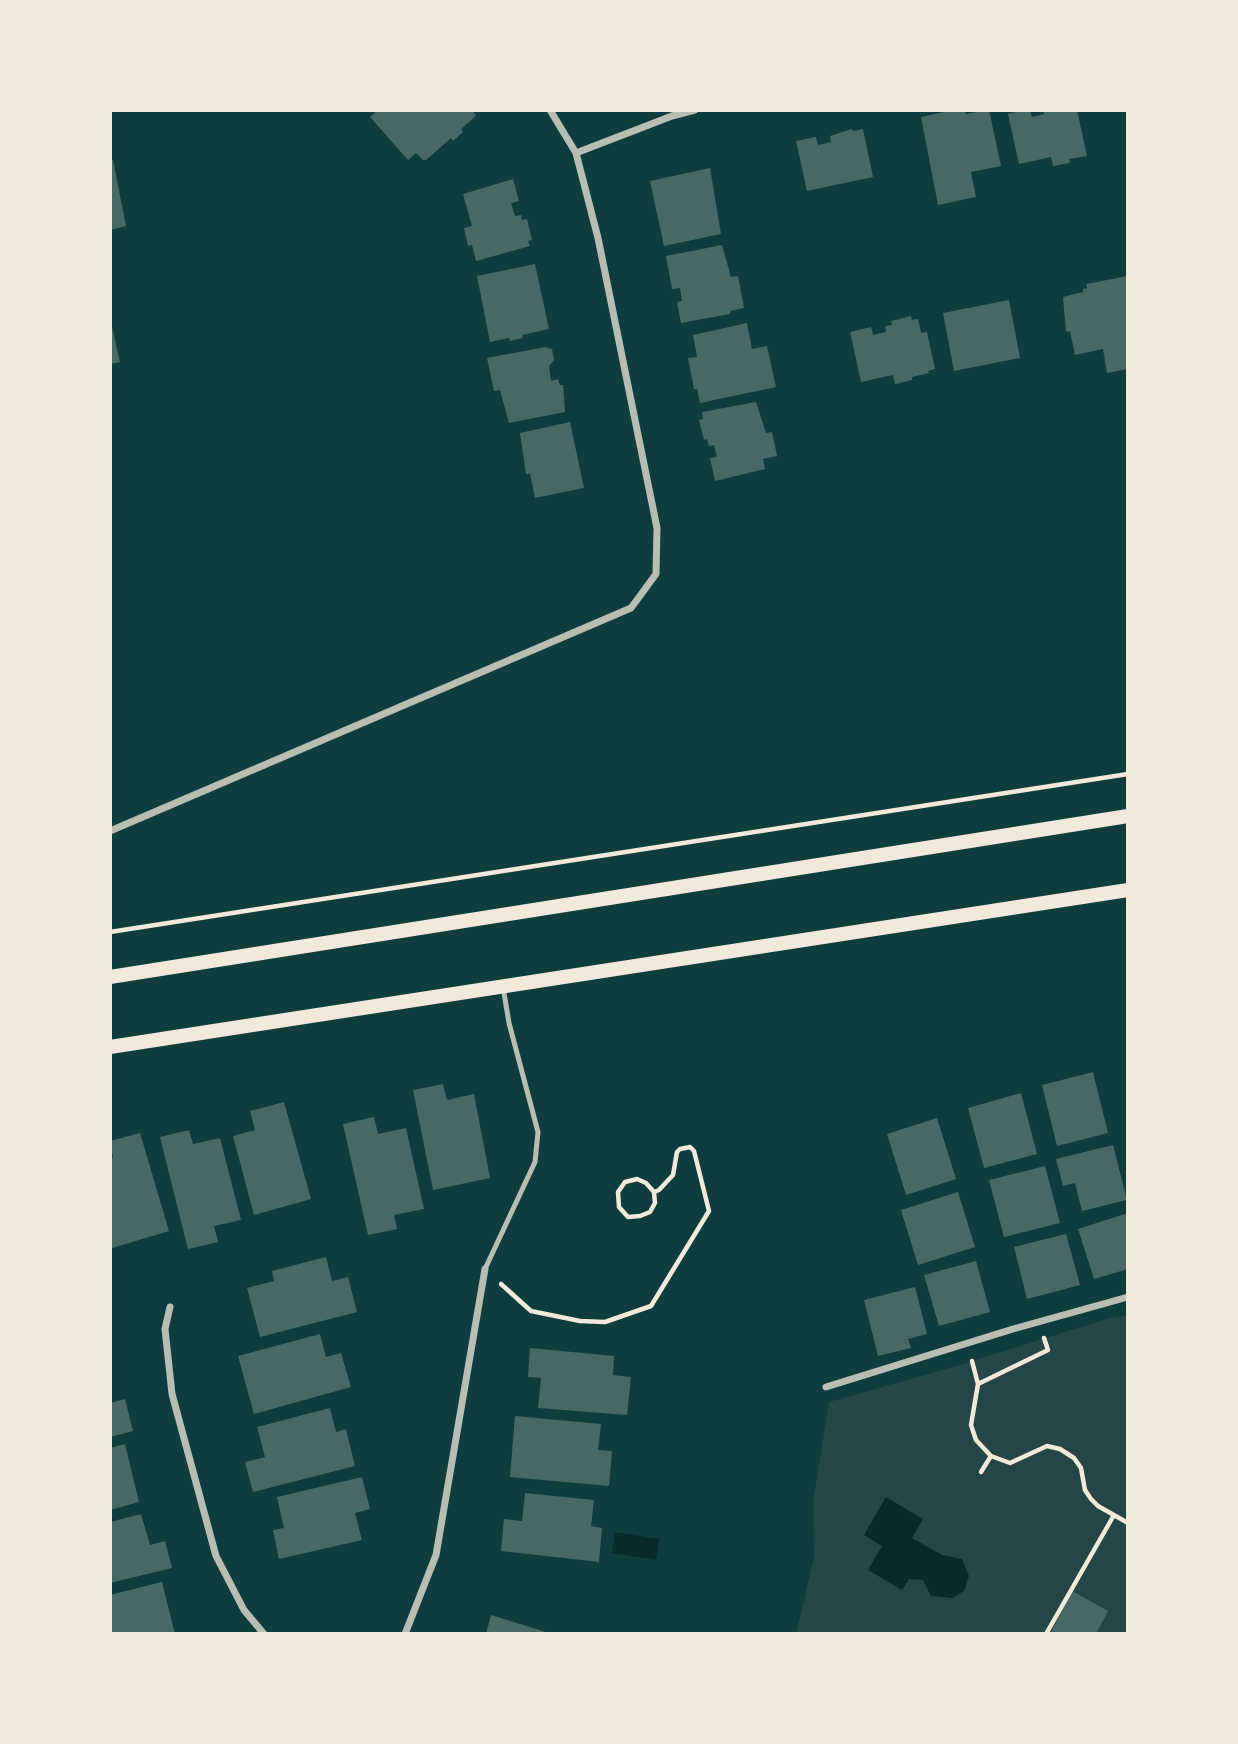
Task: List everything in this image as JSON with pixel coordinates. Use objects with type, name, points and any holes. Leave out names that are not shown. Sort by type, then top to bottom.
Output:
[{"type":"main road","points":[[110,977],[1128,816]]},
{"type":"main road","points":[[110,1047],[1128,890]]},
{"type":"street","points":[[110,831],[631,608],[656,574],[657,528],[598,239],[576,153],[550,110]]},
{"type":"street","points":[[576,153],[672,116],[695,110]]},
{"type":"street","points":[[405,1634],[436,1555],[485,1269]]},
{"type":"street","points":[[826,1387],[1128,1297]]},
{"type":"street","points":[[170,1307],[165,1329],[172,1394],[212,1544],[244,1610],[264,1634]]},
{"type":"lane","points":[[485,1269],[535,1162],[538,1132],[509,1023],[503,987]]},
{"type":"path","points":[[110,932],[1128,774]]},
{"type":"path","points":[[485,1269],[531,1311],[580,1321],[605,1322],[651,1306],[709,1211],[694,1151],[690,1147],[685,1146],[677,1153],[673,1175],[668,1183],[654,1192]]},
{"type":"path","points":[[637,1179],[646,1183],[654,1192],[655,1202],[650,1212],[628,1217],[619,1207],[618,1192],[625,1182],[637,1179]]},
{"type":"path","points":[[978,1384],[1048,1350],[1039,1322]]},
{"type":"path","points":[[967,1344],[978,1384],[971,1425],[976,1440],[992,1456],[1010,1463],[1047,1446],[1060,1449],[1074,1458],[1081,1468],[1085,1490],[1091,1499],[1128,1523]]},
{"type":"path","points":[[981,1472],[992,1456]]},
{"type":"path","points":[[1046,1634],[1114,1515]]},
{"type":"shaded area","points":[[1128,1315],[1128,1634],[796,1634],[814,1558],[813,1502],[829,1402],[1110,1318]]},
{"type":"shaded area","points":[[886,1497],[923,1519],[912,1538],[942,1555],[962,1559],[969,1576],[964,1591],[952,1598],[931,1596],[923,1580],[909,1579],[902,1590],[868,1570],[882,1546],[864,1535]]},
{"type":"shaded area","points":[[615,1532],[659,1539],[656,1560],[612,1553]]},
{"type":"building","points":[[378,110],[472,110],[476,116],[461,129],[463,132],[453,141],[451,138],[426,160],[416,153],[408,160],[370,117]]},
{"type":"building","points":[[965,110],[966,114],[989,110],[1001,166],[971,172],[976,197],[938,205],[921,117]]},
{"type":"building","points":[[1030,110],[1032,117],[1044,114],[1044,110],[1077,110],[1087,156],[1069,159],[1070,163],[1053,166],[1051,157],[1019,164],[1008,114]]},
{"type":"building","points":[[852,129],[863,129],[873,177],[807,191],[796,141],[816,137],[818,145],[831,142],[830,136]]},
{"type":"building","points":[[113,160],[126,226],[110,230],[110,161]]},
{"type":"building","points":[[710,168],[721,234],[664,246],[650,181]]},
{"type":"building","points":[[513,179],[519,201],[511,203],[515,216],[521,215],[522,220],[527,219],[532,240],[528,241],[530,246],[476,261],[472,245],[468,246],[464,228],[472,226],[463,194]]},
{"type":"building","points":[[722,245],[731,277],[738,276],[744,308],[730,311],[730,314],[681,323],[677,302],[682,301],[680,288],[672,289],[666,256]]},
{"type":"building","points":[[535,264],[549,329],[522,335],[523,338],[510,341],[509,338],[490,342],[477,276]]},
{"type":"building","points":[[1128,276],[1128,369],[1107,373],[1103,349],[1075,355],[1070,331],[1066,332],[1063,297],[1083,292],[1083,289],[1087,288],[1086,284]]},
{"type":"building","points":[[1009,300],[1020,358],[954,371],[943,313]]},
{"type":"building","points":[[911,316],[912,320],[918,319],[921,333],[927,332],[935,369],[912,377],[912,380],[895,384],[893,375],[861,382],[850,332],[871,327],[873,335],[886,332],[885,326],[892,325],[891,321]]},
{"type":"building","points":[[110,318],[120,362],[110,364]]},
{"type":"building","points":[[747,323],[752,349],[767,346],[776,387],[700,403],[697,389],[694,389],[688,358],[697,357],[693,335]]},
{"type":"building","points":[[545,347],[552,349],[554,360],[549,366],[551,381],[558,379],[560,385],[563,385],[565,412],[509,423],[500,390],[494,391],[487,358]]},
{"type":"building","points":[[756,402],[766,433],[772,432],[777,456],[763,459],[765,469],[715,481],[710,458],[717,457],[714,445],[709,446],[707,439],[704,440],[699,420],[703,419],[702,412]]},
{"type":"building","points":[[570,422],[584,488],[535,498],[530,474],[526,474],[520,433]]},
{"type":"building","points":[[1093,1072],[1108,1133],[1057,1146],[1042,1085]]},
{"type":"building","points":[[443,1084],[447,1100],[474,1094],[490,1178],[433,1190],[413,1090]]},
{"type":"building","points":[[1021,1093],[1037,1154],[984,1168],[968,1108]]},
{"type":"building","points":[[284,1102],[311,1199],[254,1215],[233,1136],[255,1130],[250,1111]]},
{"type":"building","points":[[374,1117],[378,1134],[406,1128],[424,1209],[394,1215],[397,1229],[368,1235],[343,1124]]},
{"type":"building","points":[[937,1118],[956,1179],[906,1195],[887,1134]]},
{"type":"building","points":[[189,1130],[193,1144],[220,1138],[241,1220],[214,1226],[218,1242],[188,1249],[160,1137]]},
{"type":"building","points":[[140,1133],[169,1231],[112,1248],[110,1159],[113,1158],[110,1141]]},
{"type":"building","points":[[1113,1145],[1127,1200],[1082,1211],[1075,1183],[1063,1186],[1056,1159]]},
{"type":"building","points":[[1045,1166],[1060,1223],[1004,1237],[989,1180]]},
{"type":"building","points":[[958,1192],[975,1247],[918,1265],[901,1210]]},
{"type":"building","points":[[1128,1213],[1128,1269],[1094,1279],[1078,1229]]},
{"type":"building","points":[[1066,1234],[1080,1285],[1027,1299],[1014,1247]]},
{"type":"building","points":[[326,1257],[332,1281],[348,1277],[357,1312],[260,1337],[247,1288],[274,1281],[272,1271]]},
{"type":"building","points":[[976,1261],[990,1312],[939,1326],[924,1275]]},
{"type":"building","points":[[915,1287],[927,1334],[908,1339],[911,1348],[878,1356],[864,1300]]},
{"type":"building","points":[[320,1334],[326,1357],[341,1353],[351,1387],[254,1414],[238,1356]]},
{"type":"building","points":[[530,1348],[614,1356],[613,1375],[631,1377],[627,1415],[538,1408],[541,1378],[528,1377]]},
{"type":"building","points":[[125,1399],[133,1431],[110,1437],[110,1403]]},
{"type":"building","points":[[330,1408],[336,1432],[346,1429],[355,1466],[253,1492],[245,1462],[265,1457],[257,1427]]},
{"type":"building","points":[[515,1416],[601,1424],[598,1450],[612,1451],[609,1486],[510,1477]]},
{"type":"building","points":[[125,1444],[139,1502],[110,1510],[110,1448]]},
{"type":"building","points":[[362,1477],[370,1509],[355,1513],[362,1540],[279,1559],[273,1530],[284,1528],[277,1497]]},
{"type":"building","points":[[525,1493],[594,1500],[591,1526],[602,1528],[599,1562],[501,1551],[504,1519],[522,1521]]},
{"type":"building","points":[[141,1514],[150,1545],[165,1541],[172,1568],[110,1583],[110,1522]]},
{"type":"building","points":[[162,1582],[175,1634],[110,1634],[110,1595]]},
{"type":"building","points":[[1072,1591],[1108,1611],[1096,1634],[1050,1634]]},
{"type":"building","points":[[491,1615],[549,1633],[549,1634],[486,1634]]}]
